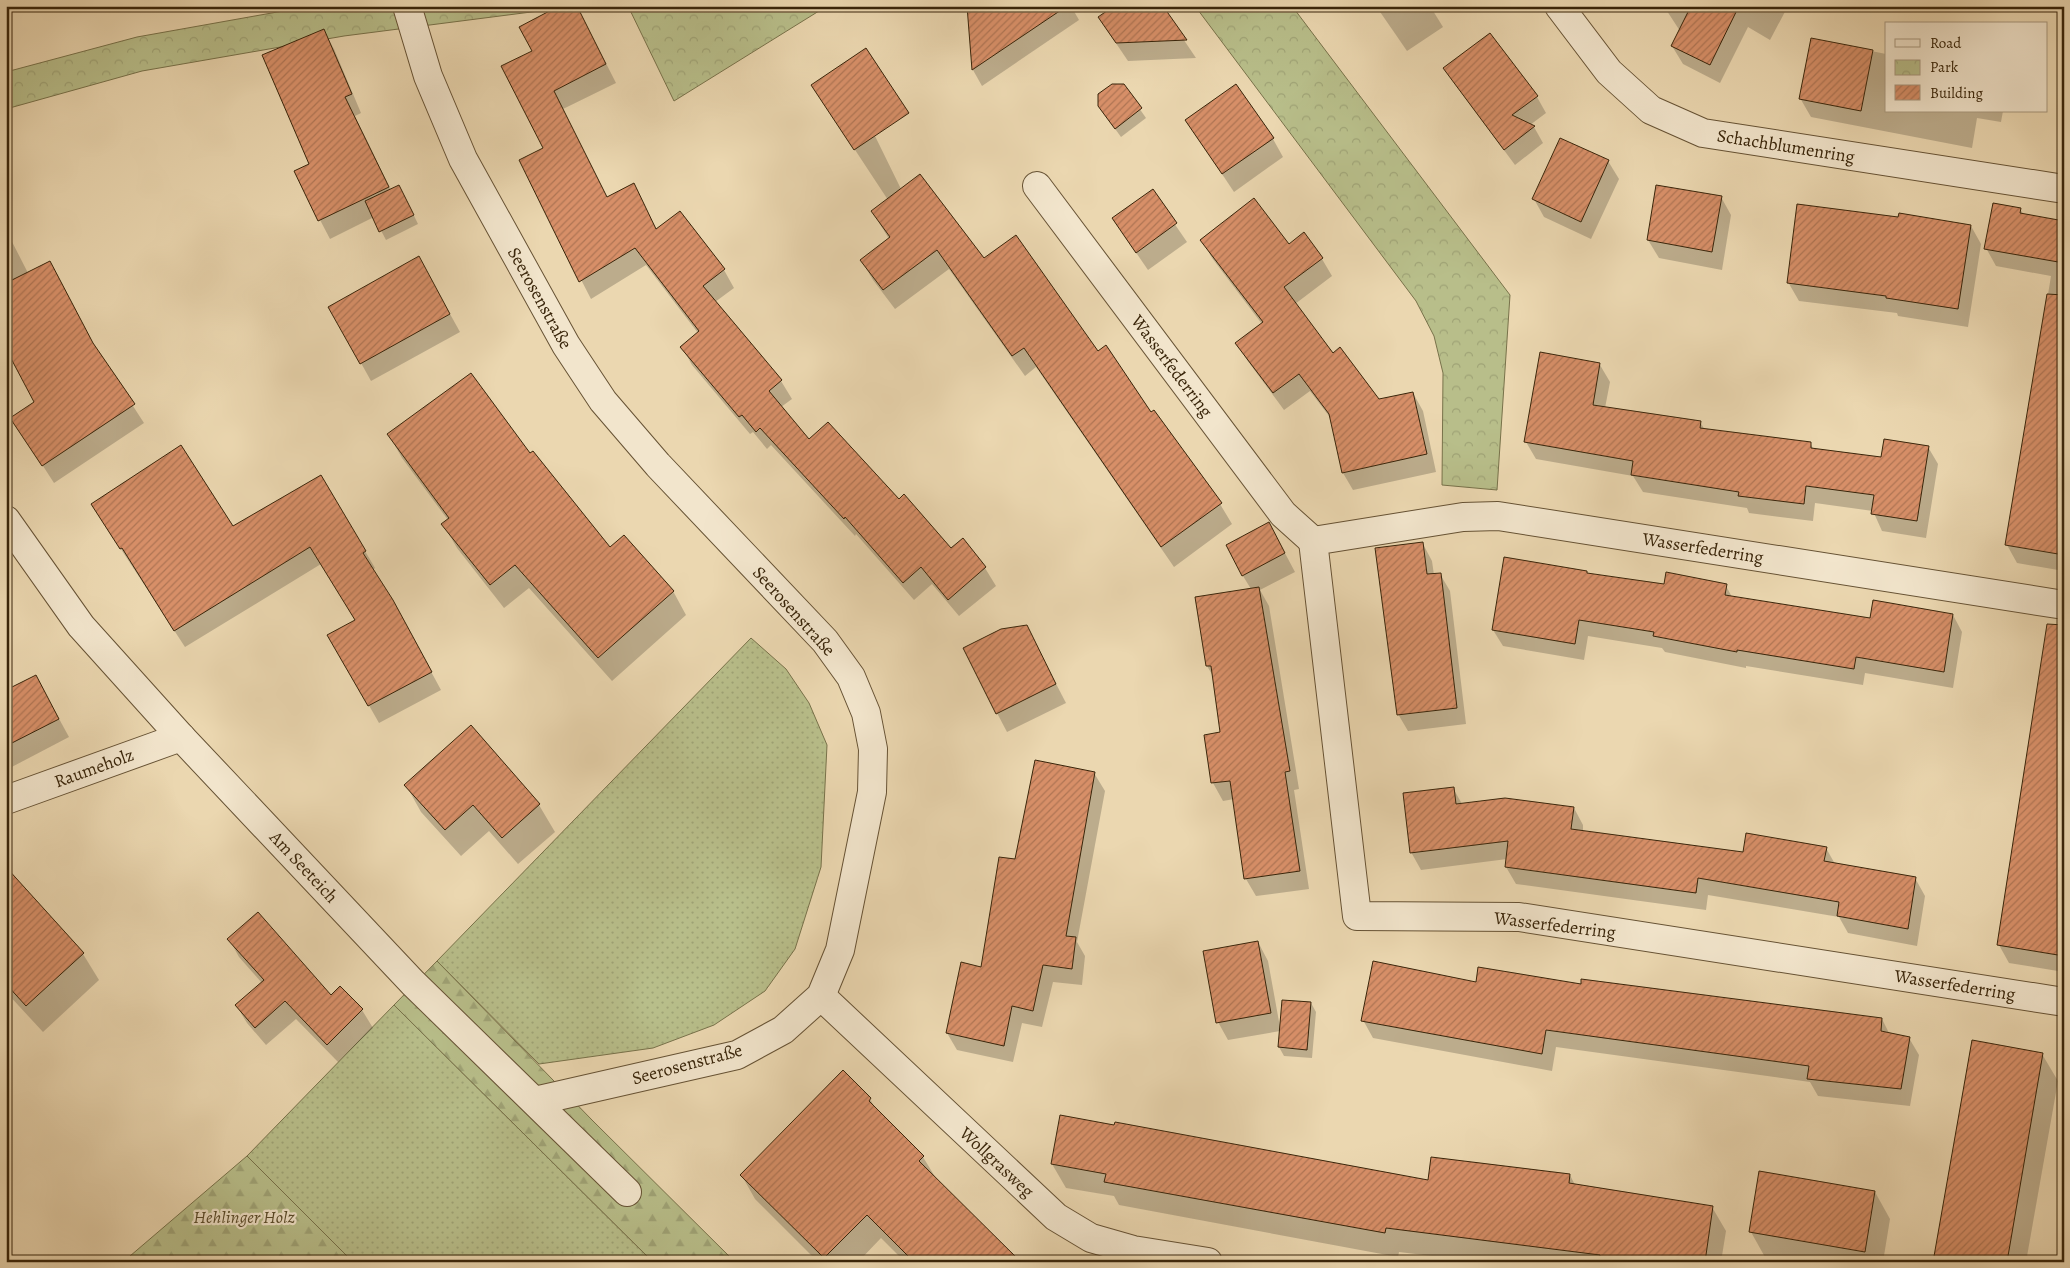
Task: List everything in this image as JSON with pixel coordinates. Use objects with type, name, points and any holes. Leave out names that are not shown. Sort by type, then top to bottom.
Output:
[{"type":"street","name":"Seerosenstraße","points":[[408,6],[428,76],[463,160],[566,345],[603,401],[658,465],[825,641],[851,677],[866,713],[873,749],[872,792],[840,950],[821,996],[783,1030],[737,1055],[535,1101]]},
{"type":"street","name":"Schachblumenring","points":[[1559,6],[1609,72],[1651,110],[1703,133],[2064,189]]},
{"type":"street","name":"Wasserfederring","points":[[1037,186],[1283,514],[1313,541],[1357,916],[1520,917],[2064,1002]]},
{"type":"street","name":"Wasserfederring","points":[[1313,541],[1463,517],[1498,516],[2064,605]]},
{"type":"street","name":"Am Seeteich","points":[[6,520],[81,626],[181,737],[413,983],[627,1192]]},
{"type":"street","name":"Raumeholz","points":[[6,800],[181,737]]},
{"type":"street","name":"Wollgrasweg","points":[[821,996],[1056,1217],[1091,1238],[1134,1250],[1208,1262]]},
{"type":"green space","points":[[311,6],[578,6],[344,36],[142,71],[6,109],[6,72],[137,37]]},
{"type":"green space","points":[[628,6],[827,6],[674,101]]},
{"type":"green space","points":[[1195,6],[1292,6],[1510,295],[1497,490],[1442,485],[1443,373],[1434,336],[1416,301]]},
{"type":"green space","points":[[751,638],[786,669],[809,703],[827,745],[821,867],[795,949],[765,991],[714,1025],[653,1048],[539,1064],[437,961]]},
{"type":"green space","points":[[437,961],[592,1120],[735,1262],[653,1262],[394,1005]]},
{"type":"green space","points":[[394,1005],[653,1262],[353,1262],[247,1156]]},
{"type":"green space","name":"Hehlinger Holz","points":[[247,1156],[353,1262],[123,1262]]},
{"type":"building","points":[[559,6],[577,6],[606,64],[554,91],[607,197],[634,183],[656,229],[680,211],[725,269],[703,286],[782,380],[769,391],[809,439],[828,422],[899,499],[904,494],[951,548],[963,538],[986,567],[948,600],[921,567],[903,583],[845,517],[844,519],[760,428],[756,432],[742,415],[739,417],[680,347],[699,331],[635,248],[579,282],[519,160],[543,148],[501,66],[532,51],[519,27]]},
{"type":"building","points":[[967,6],[1067,6],[972,70]]},
{"type":"building","points":[[1114,6],[1163,6],[1187,40],[1116,43],[1098,17]]},
{"type":"building","points":[[1691,6],[1739,6],[1710,65],[1671,46]]},
{"type":"building","points":[[324,29],[352,94],[345,97],[389,187],[318,221],[294,171],[309,164],[262,55]]},
{"type":"building","points":[[1490,33],[1538,96],[1512,115],[1535,126],[1504,150],[1443,68]]},
{"type":"building","points":[[1811,38],[1873,50],[1861,111],[1799,99]]},
{"type":"building","points":[[866,48],[909,113],[854,150],[811,85]]},
{"type":"building","points":[[1112,84],[1124,84],[1142,108],[1115,129],[1098,106],[1098,94]]},
{"type":"building","points":[[1236,84],[1274,138],[1222,174],[1185,120]]},
{"type":"building","points":[[1560,138],[1609,160],[1581,222],[1532,199]]},
{"type":"building","points":[[920,174],[984,258],[1016,235],[1098,351],[1106,345],[1151,412],[1154,410],[1222,503],[1161,547],[1024,348],[1012,356],[937,250],[883,290],[860,260],[890,237],[871,211]]},
{"type":"building","points":[[399,185],[414,215],[379,232],[365,201]]},
{"type":"building","points":[[1656,185],[1722,196],[1712,252],[1647,240]]},
{"type":"building","points":[[1153,189],[1177,223],[1136,253],[1112,218]]},
{"type":"building","points":[[1254,198],[1289,244],[1304,232],[1323,258],[1284,287],[1333,353],[1340,347],[1379,399],[1413,392],[1427,454],[1342,473],[1329,414],[1299,374],[1273,393],[1235,343],[1263,322],[1200,240]]},
{"type":"building","points":[[1993,203],[2021,208],[2020,213],[2064,221],[2064,263],[1984,249]]},
{"type":"building","points":[[1797,204],[1898,217],[1899,213],[1971,225],[1958,309],[1886,298],[1886,296],[1787,283]]},
{"type":"building","points":[[419,256],[450,314],[360,364],[328,307]]},
{"type":"building","points":[[50,261],[93,343],[135,404],[42,466],[10,418],[34,402],[6,349],[6,283]]},
{"type":"building","points":[[2047,294],[2064,295],[2064,555],[2005,545]]},
{"type":"building","points":[[1540,352],[1600,363],[1593,405],[1701,421],[1700,428],[1811,442],[1811,448],[1881,457],[1884,439],[1929,446],[1917,521],[1871,514],[1874,495],[1806,486],[1804,504],[1738,496],[1739,492],[1631,475],[1633,461],[1524,442]]},
{"type":"building","points":[[471,373],[530,453],[533,451],[610,547],[624,535],[674,591],[598,658],[515,565],[490,585],[441,524],[449,518],[387,434]]},
{"type":"building","points":[[181,445],[233,526],[321,475],[366,551],[363,553],[393,600],[432,672],[368,706],[327,635],[355,620],[310,547],[174,631],[122,548],[120,549],[91,504]]},
{"type":"building","points":[[1269,522],[1285,553],[1242,576],[1226,545]]},
{"type":"building","points":[[1423,542],[1427,574],[1441,573],[1457,708],[1397,715],[1375,548]]},
{"type":"building","points":[[1504,557],[1587,571],[1587,573],[1664,584],[1666,572],[1727,584],[1725,595],[1870,618],[1873,600],[1953,614],[1944,672],[1856,657],[1854,669],[1737,650],[1737,652],[1653,636],[1654,632],[1579,620],[1575,644],[1492,630]]},
{"type":"building","points":[[1259,587],[1290,771],[1285,772],[1300,871],[1244,879],[1230,781],[1211,783],[1204,735],[1220,732],[1211,666],[1206,666],[1195,597]]},
{"type":"building","points":[[2047,624],[2064,625],[2064,956],[1997,945]]},
{"type":"building","points":[[1027,625],[1056,684],[996,714],[963,648],[1001,629]]},
{"type":"building","points":[[36,675],[59,719],[6,746],[6,690]]},
{"type":"building","points":[[471,725],[540,804],[502,838],[473,805],[445,830],[404,785]]},
{"type":"building","points":[[1035,760],[1095,772],[1066,936],[1076,937],[1072,969],[1043,965],[1033,1011],[1012,1006],[1004,1046],[946,1033],[961,962],[981,967],[999,857],[1015,859]]},
{"type":"building","points":[[1454,787],[1456,804],[1505,798],[1574,807],[1571,829],[1743,852],[1746,833],[1827,847],[1824,861],[1916,877],[1908,929],[1837,916],[1839,902],[1698,878],[1696,893],[1505,867],[1508,841],[1410,853],[1403,793]]},
{"type":"building","points":[[6,867],[84,953],[26,1006],[6,984]]},
{"type":"building","points":[[258,912],[331,995],[340,986],[363,1009],[327,1045],[285,1001],[255,1028],[235,1005],[264,980],[227,939]]},
{"type":"building","points":[[1258,941],[1271,1013],[1216,1023],[1203,951]]},
{"type":"building","points":[[1373,961],[1476,982],[1478,967],[1581,984],[1581,979],[1882,1018],[1881,1031],[1910,1037],[1901,1089],[1807,1079],[1809,1066],[1546,1030],[1542,1054],[1361,1021]]},
{"type":"building","points":[[1282,1000],[1311,1002],[1307,1050],[1278,1047]]},
{"type":"building","points":[[1972,1040],[2043,1053],[2007,1262],[1933,1262]]},
{"type":"building","points":[[843,1070],[871,1098],[869,1101],[924,1156],[919,1161],[1021,1262],[914,1262],[867,1215],[824,1258],[740,1175]]},
{"type":"building","points":[[1060,1115],[1114,1125],[1115,1122],[1428,1180],[1431,1157],[1570,1174],[1569,1183],[1713,1206],[1705,1262],[1599,1262],[1600,1255],[1386,1228],[1385,1233],[1104,1182],[1106,1174],[1051,1164]]},
{"type":"building","points":[[1759,1171],[1875,1191],[1865,1252],[1749,1232]]}]
